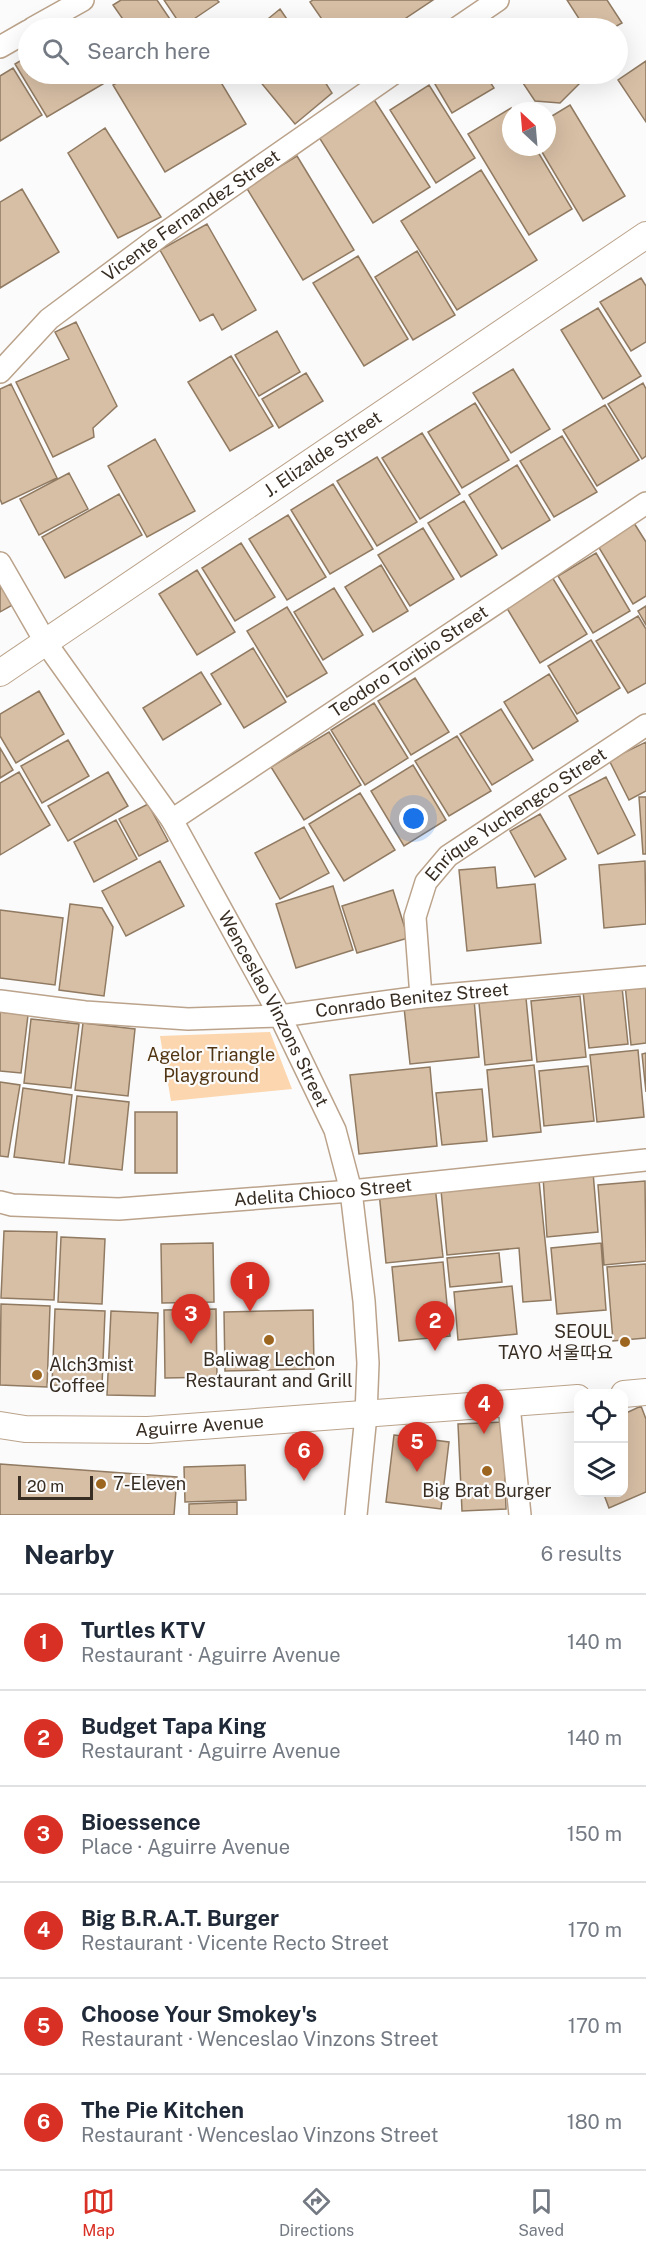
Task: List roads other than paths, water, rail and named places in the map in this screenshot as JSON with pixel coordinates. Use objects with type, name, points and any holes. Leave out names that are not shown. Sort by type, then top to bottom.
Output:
[{"type":"street","points":[[51,18],[83,0]]},
{"type":"street","points":[[472,18],[498,0]]},
{"type":"street","points":[[0,47],[18,37]]},
{"type":"street","name":"Vicente Fernandez Street","points":[[0,372],[49,319],[159,237],[379,84]]},
{"type":"street","name":"J. Elizalde Street","points":[[0,674],[646,235]]},
{"type":"street","name":"Teodoro Toribio Street","points":[[172,820],[646,503]]},
{"type":"street","name":"Wenceslao Vinzons Street","points":[[0,563],[46,642],[172,820],[280,1016],[334,1130],[351,1191],[364,1301],[368,1362],[366,1414],[356,1515]]},
{"type":"street","name":"Enrique Yuchengco Street","points":[[421,997],[415,917],[426,882],[448,856],[646,725]]},
{"type":"street","name":"Conrado Benitez Street","points":[[0,1001],[85,1012],[188,1020],[280,1016],[421,997],[646,977]]},
{"type":"street","name":"Adelita Chioco Street","points":[[0,1202],[12,1205],[119,1209],[351,1191],[646,1160]]},
{"type":"street","points":[[628,1394],[646,1392]]},
{"type":"street","name":"Aguirre Avenue","points":[[0,1425],[25,1429],[148,1430],[574,1398]]},
{"type":"street","points":[[509,1405],[520,1515]]},
{"type":"place","name":"Turtles KTV","points":[[250,1312]]},
{"type":"place","name":"Baliwag Lechon Restaurant and Grill","points":[[269,1340]]},
{"type":"place","name":"SEOUL TAYO 서울따요","points":[[625,1342]]},
{"type":"place","name":"Bioessence","points":[[191,1344]]},
{"type":"place","name":"Budget Tapa King","points":[[435,1351]]},
{"type":"place","name":"Alch3mist Coffee","points":[[37,1375]]},
{"type":"place","name":"Big B.R.A.T. Burger","points":[[484,1434]]},
{"type":"place","name":"Big Brat Burger","points":[[487,1471]]},
{"type":"place","name":"Choose Your Smokey's","points":[[417,1472]]},
{"type":"place","name":"The Pie Kitchen","points":[[304,1481]]},
{"type":"place","name":"7-Eleven","points":[[101,1484]]},
{"type":"park label","name":"Agelor Triangle Playground","points":[[211,1065]]}]
